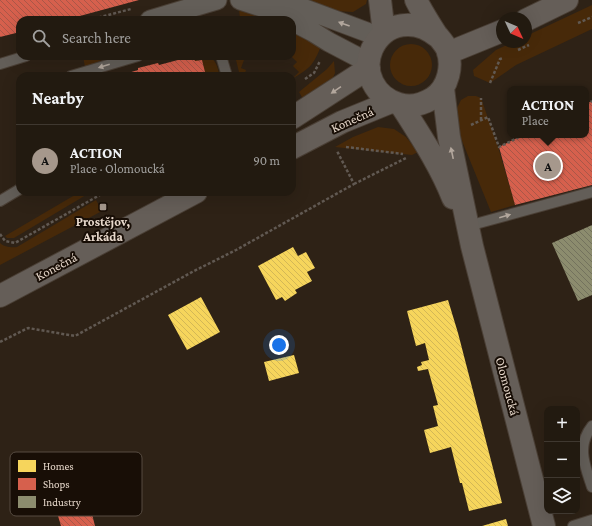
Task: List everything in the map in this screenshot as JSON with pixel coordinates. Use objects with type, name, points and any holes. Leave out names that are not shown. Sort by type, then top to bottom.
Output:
[{"type":"main road","points":[[380,0],[382,35]]},
{"type":"main road","points":[[416,0],[443,45]]},
{"type":"main road","points":[[532,17],[567,0]]},
{"type":"main road","points":[[296,115],[369,66],[369,58],[372,49],[382,35],[392,28],[408,24],[424,27],[432,31],[443,45]]},
{"type":"main road","points":[[443,45],[496,32]]},
{"type":"main road","name":"Olomoucká","points":[[443,45],[450,64],[447,79],[443,88],[449,137],[470,236],[544,526]]},
{"type":"main road","name":"Olomoucká","points":[[369,66],[371,78],[376,88],[382,96],[396,103],[421,137],[448,185],[470,236]]},
{"type":"main road","points":[[396,103],[410,106],[420,104],[436,96],[443,88]]},
{"type":"main road","name":"Konečná","points":[[296,147],[330,138],[342,122],[396,103]]},
{"type":"main road","name":"Konečná","points":[[0,296],[188,196]]},
{"type":"street","points":[[163,16],[217,0]]},
{"type":"street","points":[[190,8],[234,0]]},
{"type":"street","points":[[240,0],[271,10],[283,16]]},
{"type":"street","points":[[281,0],[382,35]]},
{"type":"street","points":[[296,23],[369,66]]},
{"type":"lane","points":[[0,64],[16,59]]},
{"type":"lane","points":[[84,72],[125,60]]},
{"type":"lane","points":[[221,60],[225,72]]},
{"type":"lane","points":[[0,202],[16,192]]},
{"type":"lane","points":[[470,236],[592,192]]},
{"type":"lane","points":[[592,426],[584,443],[583,458],[592,487]]},
{"type":"lane","points":[[573,526],[592,520]]},
{"type":"path","points":[[104,16],[133,8]]},
{"type":"path","points":[[578,23],[592,17]]},
{"type":"path","points":[[313,104],[301,81],[314,73],[329,42]]},
{"type":"path","points":[[513,52],[534,42]]},
{"type":"path","points":[[490,83],[500,59],[506,56]]},
{"type":"path","points":[[481,98],[481,120]]},
{"type":"path","points":[[469,126],[488,117],[500,147],[517,138]]},
{"type":"path","points":[[330,138],[404,154]]},
{"type":"path","points":[[330,138],[354,184]]},
{"type":"path","points":[[0,342],[28,328],[75,336],[194,271],[236,250],[354,184],[412,155]]},
{"type":"path","points":[[0,234],[4,241],[15,243],[98,196]]},
{"type":"shaded area","points":[[297,0],[367,0],[366,4],[353,12],[336,11]]},
{"type":"shaded area","points":[[592,5],[592,29],[516,65],[490,83],[474,76],[473,70],[496,50],[500,48],[532,48],[532,33]]},
{"type":"shaded area","points":[[245,9],[266,16],[240,16],[239,10]]},
{"type":"shaded area","points":[[296,30],[321,46],[316,58],[310,66],[296,76],[299,72],[293,66],[297,62],[295,60]]},
{"type":"shaded area","points":[[407,44],[415,44],[423,47],[429,53],[432,65],[429,77],[423,83],[415,86],[407,86],[399,83],[393,77],[390,69],[390,61],[393,53],[399,47]]},
{"type":"shaded area","points":[[84,60],[102,60],[94,64],[85,67]]},
{"type":"shaded area","points":[[202,60],[215,61],[219,72],[205,72]]},
{"type":"shaded area","points":[[236,60],[244,60],[241,68],[246,70],[245,72],[239,72]]},
{"type":"shaded area","points":[[334,61],[335,73],[332,80],[296,104],[303,99],[299,92],[327,69]]},
{"type":"shaded area","points":[[468,96],[476,96],[481,98],[498,147],[515,205],[491,212],[458,131],[456,116],[457,108],[461,100]]},
{"type":"shaded area","points":[[378,127],[394,129],[406,137],[418,152],[412,155],[335,147],[353,137]]},
{"type":"shaded area","points":[[73,196],[84,196],[14,238],[7,238],[5,236]]},
{"type":"shaded area","points":[[96,200],[102,211],[0,265],[0,243],[8,247],[17,247]]},
{"type":"building: Homes","points":[[293,247],[298,256],[306,252],[315,268],[307,272],[312,281],[295,290],[297,293],[285,301],[282,297],[276,300],[258,266]]},
{"type":"building: Homes","points":[[201,297],[220,332],[187,350],[168,315]]},
{"type":"building: Homes","points":[[448,300],[502,503],[469,511],[451,447],[430,453],[424,430],[438,426],[433,406],[438,405],[428,369],[418,371],[417,367],[422,365],[421,362],[429,360],[425,343],[416,346],[407,311]]},
{"type":"building: Homes","points":[[294,355],[299,373],[269,381],[264,362]]},
{"type":"building: Homes","points":[[506,519],[508,526],[482,526]]},
{"type":"building: Shops","points":[[0,0],[139,0],[80,16],[16,16],[16,33],[0,37]]},
{"type":"building: Shops","points":[[178,60],[202,60],[205,72],[131,72],[138,70],[138,68],[158,63],[159,65]]},
{"type":"building: Shops","points":[[592,101],[592,185],[515,205],[499,147],[517,138],[589,138],[589,102]]},
{"type":"building: Shops","points":[[58,516],[92,516],[95,526],[61,526]]},
{"type":"building: Industry","points":[[592,225],[592,295],[578,301],[552,243]]},
{"type":"place","name":"ACTION","points":[[548,166]]},
{"type":"place","name":"Prostějov, Arkáda","points":[[103,207]]}]
